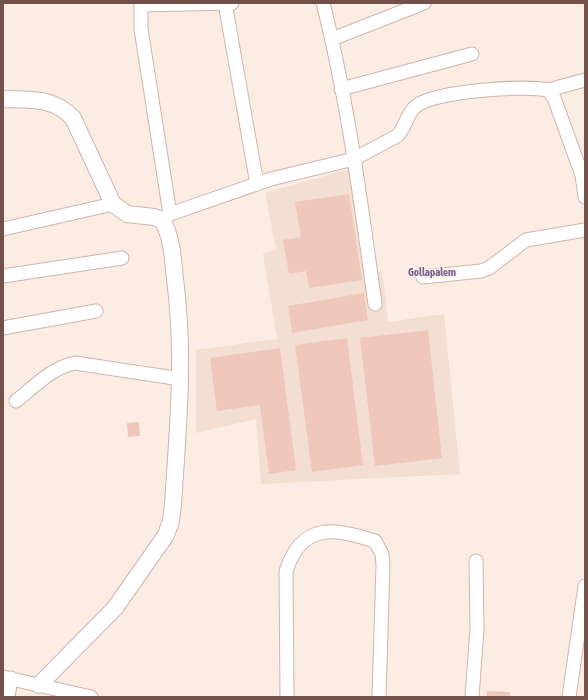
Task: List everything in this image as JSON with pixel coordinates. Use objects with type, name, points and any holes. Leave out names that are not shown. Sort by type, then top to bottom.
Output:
[{"type":"street","points":[[225,3],[257,184]]},
{"type":"street","points":[[39,684],[115,608],[166,535],[171,521],[182,349],[174,264],[166,226],[141,29],[141,4],[232,3]]},
{"type":"street","points":[[322,3],[332,39],[342,89],[354,159],[375,304]]},
{"type":"street","points":[[332,39],[424,3]]},
{"type":"street","points":[[342,89],[472,54]]},
{"type":"street","points":[[3,99],[49,102],[64,109],[72,118],[113,204],[127,214],[166,217],[257,184],[354,159],[402,132],[412,109],[426,101],[462,93],[534,87],[548,90],[585,80]]},
{"type":"street","points":[[548,90],[554,98],[584,174],[585,197]]},
{"type":"street","points":[[3,229],[113,204]]},
{"type":"street","points":[[423,277],[481,271],[489,268],[526,240],[585,230]]},
{"type":"street","points":[[3,276],[122,258]]},
{"type":"street","points":[[3,328],[96,311]]},
{"type":"street","points":[[16,400],[59,367],[75,363],[181,378]]},
{"type":"street","points":[[287,697],[286,571],[291,558],[299,545],[313,534],[337,531],[375,542],[382,554],[384,565],[379,697]]},
{"type":"street","points":[[472,697],[478,629],[476,561]]},
{"type":"street","points":[[568,697],[585,586]]},
{"type":"street","points":[[8,697],[7,677],[91,697]]},
{"type":"shaded area","points":[[363,165],[375,272],[382,271],[388,322],[444,314],[460,474],[261,484],[256,419],[196,433],[196,350],[277,339],[263,254],[276,249],[265,193]]},
{"type":"building","points":[[349,194],[362,280],[309,288],[306,271],[289,274],[283,240],[301,237],[295,202]]},
{"type":"building","points":[[364,293],[368,320],[292,333],[288,306]]},
{"type":"building","points":[[428,330],[442,458],[375,466],[360,338]]},
{"type":"building","points":[[347,338],[363,465],[312,472],[295,345]]},
{"type":"building","points":[[280,348],[296,470],[269,474],[260,405],[217,411],[210,358]]},
{"type":"building","points":[[139,422],[140,436],[128,437],[127,423]]},
{"type":"building","points":[[487,691],[510,692],[510,697],[487,697]]},
{"type":"district","name":"Gollapalem","points":[[432,272]]}]
